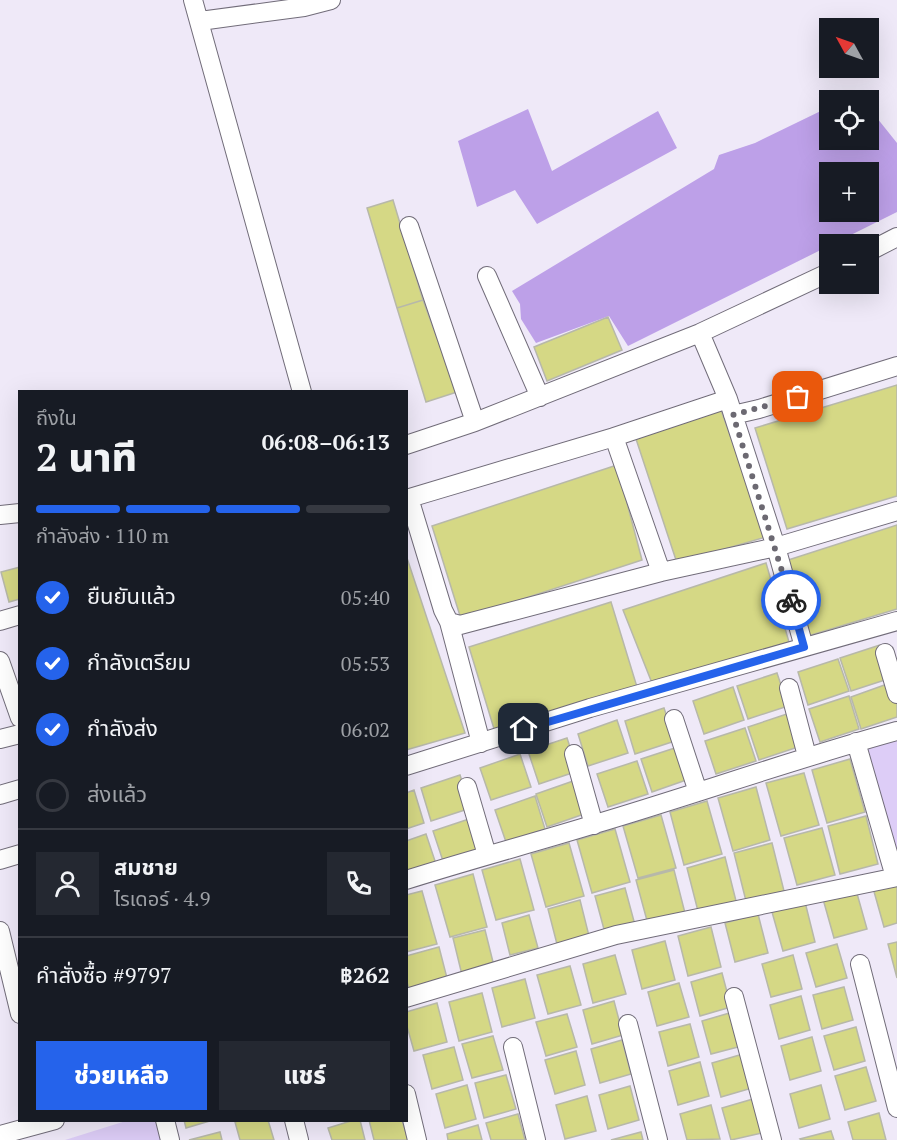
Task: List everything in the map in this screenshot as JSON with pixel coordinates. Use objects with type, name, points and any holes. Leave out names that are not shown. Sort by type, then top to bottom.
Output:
[{"type":"street","points":[[194,0],[301,390]]},
{"type":"street","points":[[200,21],[323,4],[331,0]]},
{"type":"street","points":[[409,226],[475,422]]},
{"type":"street","points":[[879,246],[897,237]]},
{"type":"street","points":[[487,276],[540,397]]},
{"type":"street","points":[[408,444],[475,422],[700,333],[819,277]]},
{"type":"street","points":[[700,333],[730,407],[776,547],[804,647]]},
{"type":"street","points":[[481,742],[449,622],[443,610],[408,499],[614,437],[897,366]]},
{"type":"street","points":[[614,437],[661,572]]},
{"type":"street","points":[[449,622],[460,625],[661,572],[776,547],[897,511]]},
{"type":"street","points":[[0,515],[18,513]]},
{"type":"street","points":[[0,621],[18,616]]},
{"type":"street","points":[[408,765],[590,708],[897,621]]},
{"type":"street","points":[[885,653],[897,694]]},
{"type":"street","points":[[0,661],[18,712]]},
{"type":"street","points":[[789,688],[807,756]]},
{"type":"street","points":[[674,719],[698,792]]},
{"type":"street","points":[[408,879],[594,825],[807,756],[897,731]]},
{"type":"street","points":[[0,739],[18,734]]},
{"type":"street","points":[[408,997],[616,935],[896,877],[856,742]]},
{"type":"street","points":[[574,753],[594,825]]},
{"type":"street","points":[[467,787],[487,855]]},
{"type":"street","points":[[0,795],[18,790]]},
{"type":"street","points":[[0,860],[18,855]]},
{"type":"street","points":[[0,931],[18,1006]]},
{"type":"street","points":[[860,964],[897,1108]]},
{"type":"street","points":[[734,998],[772,1140]]},
{"type":"street","points":[[628,1024],[658,1140]]},
{"type":"street","points":[[513,1047],[536,1140]]},
{"type":"street","points":[[408,1102],[417,1140]]},
{"type":"street","points":[[0,1135],[45,1122]]},
{"type":"street","points":[[166,1122],[170,1140]]},
{"type":"street","points":[[294,1122],[299,1140]]},
{"type":"shaded area","points":[[528,109],[552,171],[658,111],[677,148],[537,224],[515,190],[477,207],[458,141]]},
{"type":"shaded area","points":[[819,112],[819,150],[879,150],[879,120],[897,143],[897,212],[879,221],[879,162],[819,162],[819,222],[877,222],[853,234],[819,234],[819,251],[628,346],[609,316],[536,343],[521,319],[520,304],[512,291],[714,169],[719,155],[755,143]]},
{"type":"shaded area","points":[[897,729],[897,871],[856,742]]},
{"type":"shaded area","points":[[123,1122],[155,1122],[161,1140],[65,1140]]},
{"type":"building","points":[[393,200],[423,300],[397,308],[367,208]]},
{"type":"building","points":[[423,300],[457,392],[426,402],[397,308]]},
{"type":"building","points":[[608,317],[622,350],[547,381],[534,347]]},
{"type":"building","points":[[897,385],[897,496],[787,529],[755,428]]},
{"type":"building","points":[[721,410],[766,537],[677,563],[636,439]]},
{"type":"building","points":[[617,465],[642,560],[461,619],[432,526]]},
{"type":"building","points":[[897,525],[897,609],[808,636],[782,562]]},
{"type":"building","points":[[408,561],[465,733],[408,749]]},
{"type":"building","points":[[766,563],[789,642],[652,683],[623,610]]},
{"type":"building","points":[[18,568],[18,600],[9,602],[1,572]]},
{"type":"building","points":[[611,602],[637,687],[495,732],[469,647]]},
{"type":"building","points":[[880,645],[891,678],[851,691],[840,658]]},
{"type":"building","points":[[838,659],[849,691],[808,705],[798,672]]},
{"type":"building","points":[[777,673],[788,706],[748,719],[737,686]]},
{"type":"building","points":[[890,683],[897,703],[897,717],[861,729],[851,697]]},
{"type":"building","points":[[733,687],[744,720],[704,734],[693,701]]},
{"type":"building","points":[[849,696],[859,729],[820,742],[809,709]]},
{"type":"building","points":[[664,708],[675,741],[635,754],[625,721]]},
{"type":"building","points":[[787,714],[798,747],[759,760],[748,727]]},
{"type":"building","points":[[617,720],[628,753],[588,766],[578,734]]},
{"type":"building","points":[[745,728],[756,761],[716,774],[705,741]]},
{"type":"building","points":[[567,738],[578,771],[539,784],[528,751]]},
{"type":"building","points":[[681,746],[692,778],[652,792],[641,759]]},
{"type":"building","points":[[520,754],[531,787],[491,800],[480,768]]},
{"type":"building","points":[[850,759],[865,812],[827,823],[812,770]]},
{"type":"building","points":[[637,761],[648,794],[608,807],[597,774]]},
{"type":"building","points":[[804,773],[819,825],[781,836],[766,783]]},
{"type":"building","points":[[460,775],[471,808],[431,821],[421,788]]},
{"type":"building","points":[[576,780],[587,813],[547,827],[536,794]]},
{"type":"building","points":[[756,787],[770,840],[733,851],[718,798]]},
{"type":"building","points":[[414,790],[424,823],[408,828],[408,792]]},
{"type":"building","points":[[535,796],[545,829],[506,842],[495,810]]},
{"type":"building","points":[[707,801],[722,854],[684,865],[670,812]]},
{"type":"building","points":[[661,815],[676,868],[638,878],[623,826]]},
{"type":"building","points":[[866,816],[878,864],[840,874],[828,826]]},
{"type":"building","points":[[472,818],[483,851],[444,864],[433,831]]},
{"type":"building","points":[[822,828],[835,875],[797,885],[784,838]]},
{"type":"building","points":[[615,829],[630,882],[592,893],[577,840]]},
{"type":"building","points":[[426,834],[437,867],[408,876],[408,840]]},
{"type":"building","points":[[569,843],[584,896],[546,907],[531,854]]},
{"type":"building","points":[[772,843],[784,891],[746,901],[734,853]]},
{"type":"building","points":[[725,857],[737,905],[699,915],[687,868]]},
{"type":"building","points":[[520,859],[534,910],[496,920],[482,870]]},
{"type":"building","points":[[674,870],[686,917],[649,928],[636,880]]},
{"type":"building","points":[[473,874],[487,927],[450,937],[435,885]]},
{"type":"building","points":[[897,882],[897,923],[884,927],[873,888]]},
{"type":"building","points":[[625,888],[635,925],[605,933],[595,896]]},
{"type":"building","points":[[856,890],[867,929],[834,938],[823,899]]},
{"type":"building","points":[[422,891],[437,944],[408,951],[408,894]]},
{"type":"building","points":[[580,900],[590,940],[558,948],[548,909]]},
{"type":"building","points":[[805,902],[815,942],[783,951],[772,912]]},
{"type":"building","points":[[758,914],[768,953],[735,962],[725,923]]},
{"type":"building","points":[[529,915],[538,948],[510,955],[502,923]]},
{"type":"building","points":[[711,927],[721,967],[688,976],[678,936]]},
{"type":"building","points":[[485,930],[494,966],[462,975],[453,938]]},
{"type":"building","points":[[665,941],[675,980],[642,989],[632,950]]},
{"type":"building","points":[[897,942],[897,978],[888,944]]},
{"type":"building","points":[[837,944],[847,978],[816,987],[806,953]]},
{"type":"building","points":[[439,947],[448,982],[410,992],[408,955]]},
{"type":"building","points":[[615,955],[626,994],[593,1003],[583,964]]},
{"type":"building","points":[[793,955],[802,989],[771,997],[762,964]]},
{"type":"building","points":[[570,966],[581,1005],[548,1014],[537,975]]},
{"type":"building","points":[[722,973],[731,1007],[700,1016],[691,982]]},
{"type":"building","points":[[525,979],[535,1018],[502,1027],[492,988]]},
{"type":"building","points":[[679,983],[689,1017],[657,1026],[648,992]]},
{"type":"building","points":[[844,987],[853,1020],[822,1029],[813,995]]},
{"type":"building","points":[[482,993],[492,1032],[459,1041],[449,1002]]},
{"type":"building","points":[[801,996],[810,1030],[779,1039],[770,1005]]},
{"type":"building","points":[[614,1001],[623,1035],[592,1044],[583,1010]]},
{"type":"building","points":[[437,1003],[447,1042],[414,1051],[408,1030],[408,1011]]},
{"type":"building","points":[[733,1012],[742,1046],[711,1054],[702,1021]]},
{"type":"building","points":[[567,1014],[577,1047],[546,1056],[536,1022]]},
{"type":"building","points":[[690,1024],[699,1057],[668,1066],[659,1032]]},
{"type":"building","points":[[856,1027],[865,1061],[834,1070],[824,1036]]},
{"type":"building","points":[[493,1036],[503,1070],[472,1078],[462,1044]]},
{"type":"building","points":[[812,1037],[821,1071],[790,1080],[781,1046]]},
{"type":"building","points":[[622,1040],[631,1074],[600,1083],[591,1049]]},
{"type":"building","points":[[454,1047],[463,1080],[432,1089],[423,1055]]},
{"type":"building","points":[[576,1051],[585,1085],[555,1094],[545,1060]]},
{"type":"building","points":[[743,1054],[752,1088],[721,1097],[712,1063]]},
{"type":"building","points":[[700,1062],[709,1096],[678,1105],[669,1071]]},
{"type":"building","points":[[866,1067],[876,1101],[845,1110],[835,1076]]},
{"type":"building","points":[[506,1075],[516,1109],[484,1118],[475,1083]]},
{"type":"building","points":[[467,1085],[476,1119],[445,1128],[436,1094]]},
{"type":"building","points":[[821,1085],[830,1119],[799,1128],[790,1094]]},
{"type":"building","points":[[630,1086],[639,1120],[608,1129],[599,1095]]},
{"type":"building","points":[[587,1096],[596,1131],[565,1139],[556,1105]]},
{"type":"building","points":[[753,1099],[762,1133],[731,1140],[722,1108]]},
{"type":"building","points":[[711,1105],[720,1139],[687,1140],[680,1114]]},
{"type":"building","points":[[879,1113],[886,1140],[853,1140],[848,1122]]},
{"type":"building","points":[[518,1114],[525,1140],[491,1140],[486,1123]]},
{"type":"building","points":[[184,1122],[206,1122],[186,1128]]},
{"type":"building","points":[[235,1122],[269,1122],[274,1140],[240,1140]]},
{"type":"building","points":[[348,1122],[360,1122],[365,1140],[332,1140],[328,1128]]},
{"type":"building","points":[[370,1122],[403,1122],[408,1140],[374,1140]]},
{"type":"building","points":[[478,1125],[482,1140],[448,1140],[447,1134]]},
{"type":"building","points":[[831,1131],[834,1140],[800,1139]]},
{"type":"building","points":[[220,1132],[222,1140],[189,1140]]},
{"type":"building","points":[[641,1132],[643,1140],[611,1140]]},
{"type":"way so far","points":[[791,600],[733,415],[798,397]]},
{"type":"route","points":[[524,729],[804,647],[791,600]]}]
